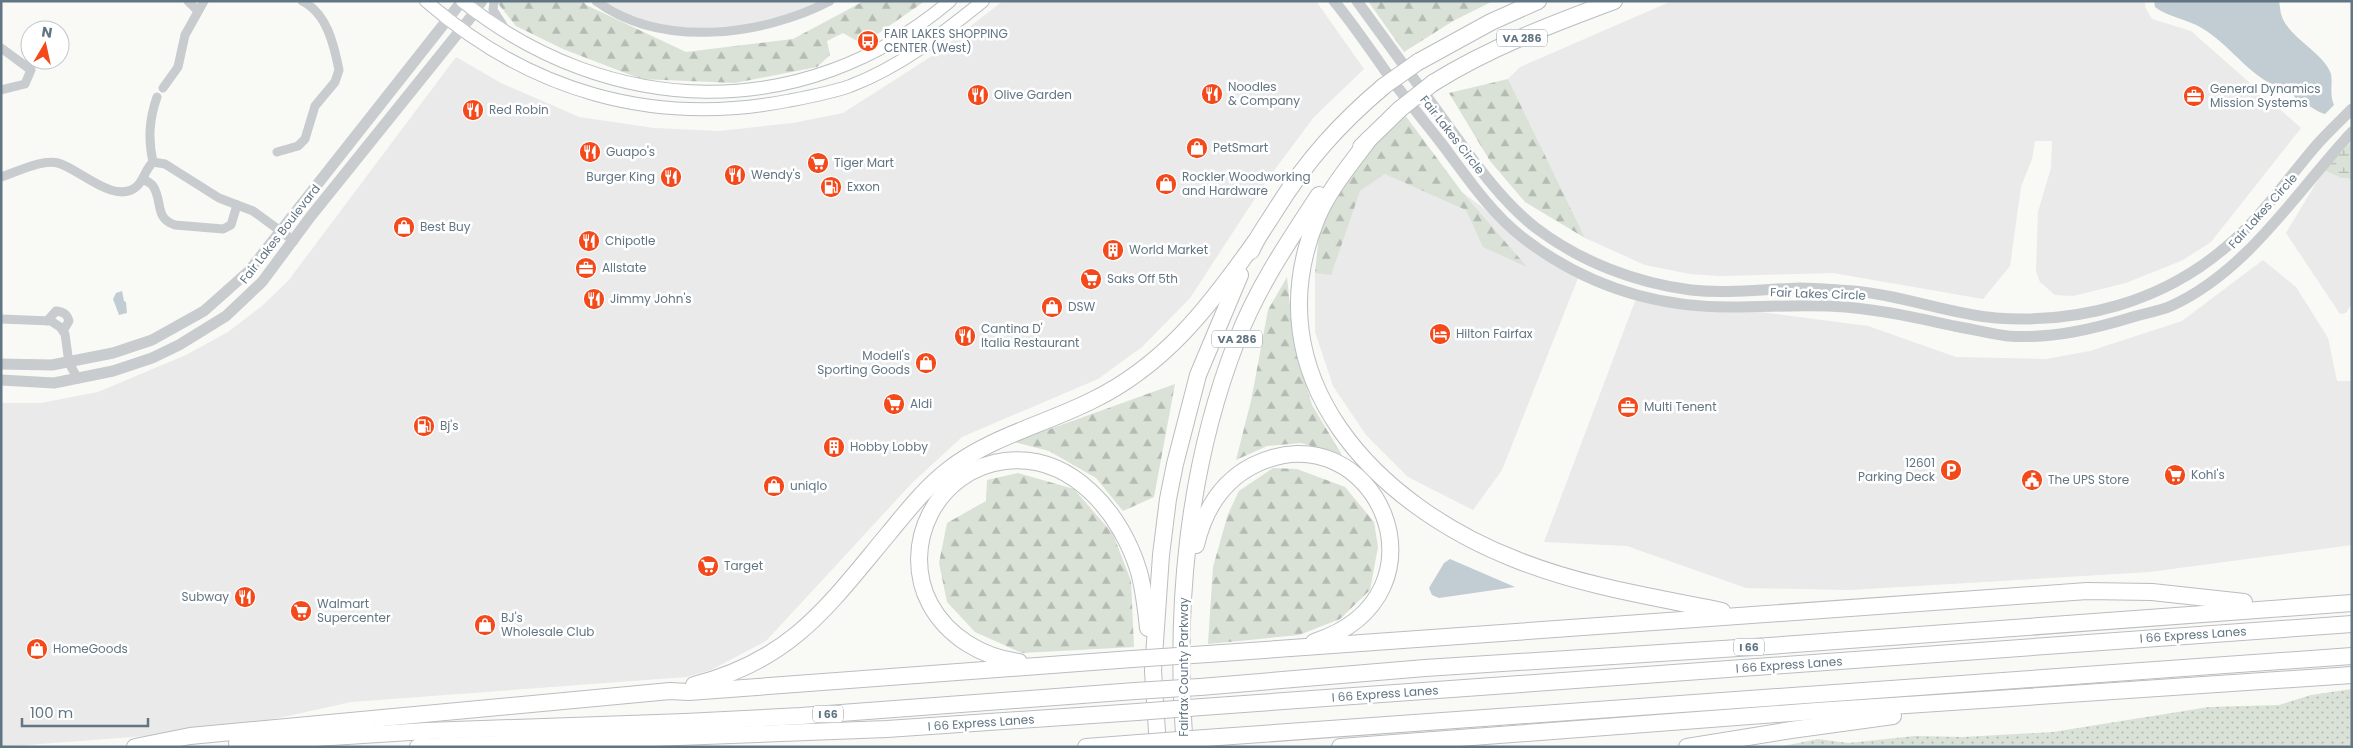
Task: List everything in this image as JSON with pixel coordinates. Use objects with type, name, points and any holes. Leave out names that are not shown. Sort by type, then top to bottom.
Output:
[{"type":"highway","name":"VA 286","points":[[1158,747],[1153,671],[1155,626],[1161,555],[1174,464],[1198,376],[1222,315],[1255,242],[1294,181],[1325,141],[1345,120],[1384,86],[1418,62],[1491,22],[1538,1]]},
{"type":"highway","name":"Fairfax County Parkway","points":[[1185,747],[1182,616],[1193,505],[1213,414],[1237,339],[1277,258],[1314,203],[1352,155],[1400,110],[1433,83],[1496,50],[1557,23],[1614,1]]},
{"type":"highway","points":[[1369,139],[1338,181],[1318,216],[1306,250],[1300,288],[1300,323],[1308,365],[1325,407],[1352,448],[1387,484],[1423,512],[1458,533],[1509,557],[1586,582],[1741,615]]},
{"type":"highway","points":[[670,691],[738,670],[783,646],[805,629],[833,600],[919,497],[934,482],[965,458],[1105,394],[1147,368],[1205,310],[1255,242]]},
{"type":"highway","points":[[1182,616],[1196,543],[1204,516],[1224,487],[1250,467],[1271,458],[1306,454],[1331,461],[1362,481],[1374,496],[1385,515],[1389,528],[1391,548],[1385,582],[1372,606],[1355,623],[1344,630],[1310,644],[1269,651]]},
{"type":"highway","points":[[1056,665],[1010,661],[989,655],[963,641],[938,616],[922,584],[919,564],[920,545],[924,527],[932,509],[955,483],[971,472],[988,464],[1015,460],[1041,464],[1080,482],[1101,501],[1115,519],[1128,544],[1138,570],[1143,587],[1150,649]]},
{"type":"highway","points":[[135,747],[190,736],[670,691],[689,692],[1741,615],[2120,590],[2299,606]]},
{"type":"highway","name":"I 66","points":[[175,747],[426,731],[801,716],[1136,692],[1425,668],[1769,646],[2352,603]]},
{"type":"highway","name":"I 66 Express Lanes","points":[[418,747],[640,740],[887,729],[2352,624]]},
{"type":"highway","points":[[1086,747],[2352,656]]},
{"type":"highway","points":[[1340,747],[2352,675]]},
{"type":"highway","points":[[1687,747],[1877,718],[1986,708],[2041,696]]},
{"type":"highway","points":[[1719,747],[1750,738]]},
{"type":"main road","points":[[426,1],[460,29],[516,64],[553,81],[582,92],[644,106],[705,110],[767,105],[849,86],[911,55],[983,1]]},
{"type":"main road","points":[[462,1],[479,6],[510,36],[546,56],[603,77],[675,91],[720,92],[782,84],[848,65],[910,32],[950,1]]},
{"type":"street","points":[[188,1],[198,11]]},
{"type":"street","points":[[163,88],[178,67],[185,35],[204,1]]},
{"type":"street","points":[[277,152],[298,146],[305,139],[315,106],[334,82],[339,70],[322,16],[312,6],[302,1]]},
{"type":"street","name":"Fair Lakes Boulevard","points":[[1,364],[38,366],[69,363],[113,353],[152,340],[204,311],[249,271],[462,1]]},
{"type":"street","points":[[494,1],[494,10],[510,36]]},
{"type":"street","points":[[596,1],[624,16],[647,24],[678,30],[714,32],[770,25],[804,14],[830,1]]},
{"type":"street","name":"Fair Lakes Circle","points":[[1334,1],[1463,172],[1489,204],[1521,236],[1571,269],[1607,286],[1641,298],[1680,305],[1710,307],[1842,306],[1882,311],[2008,336],[2062,334],[2109,325],[2175,304],[2194,293],[2235,262],[2265,233],[2352,132]]},
{"type":"street","name":"Fair Lakes Circle","points":[[1357,1],[1498,192],[1536,227],[1581,256],[1636,279],[1693,290],[1720,292],[1803,288],[1856,291],[1898,296],[1993,318],[2029,320],[2072,316],[2124,304],[2175,283],[2227,247],[2252,221],[2317,145],[2352,109]]},
{"type":"street","name":"Fair Lakes Boulevard","points":[[1,380],[62,382],[78,379],[152,358],[213,325],[246,299],[262,282],[311,216],[381,131],[479,6]]},
{"type":"street","points":[[1,48],[31,70],[25,84],[1,90]]},
{"type":"street","points":[[153,162],[149,143],[149,124],[156,97]]},
{"type":"street","points":[[153,162],[165,164],[219,198],[253,211],[294,241]]},
{"type":"street","points":[[1,177],[44,163],[58,163],[101,186],[114,191],[126,191],[136,188],[143,179],[145,170],[153,162]]},
{"type":"street","points":[[143,179],[153,186],[161,216],[168,223],[175,226],[224,229],[231,225],[237,205]]},
{"type":"street","points":[[2252,221],[2265,233]]},
{"type":"street","points":[[47,321],[56,311],[62,312],[69,321],[63,332]]},
{"type":"street","points":[[1,319],[47,321],[60,327],[63,332],[69,363],[78,379]]},
{"type":"street","points":[[62,382],[69,363]]},
{"type":"shaded area","points":[[596,1],[830,1],[736,31],[655,26]]},
{"type":"shaded area","points":[[1003,1],[1316,1],[1364,69],[1314,117],[1267,180],[1190,298],[1142,347],[1098,379],[962,437],[912,483],[766,641],[711,670],[686,677],[351,702],[224,730],[1,747],[1,403],[41,403],[98,392],[186,355],[228,332],[262,306],[288,281],[456,57],[501,83],[579,117],[654,128],[719,131],[793,123],[843,113],[932,56]]},
{"type":"shaded area","points":[[1672,1],[2145,1],[2145,7],[2152,19],[2191,31],[2301,128],[2211,242],[2183,260],[2126,283],[2073,296],[2055,295],[2040,282],[2036,271],[2038,212],[2051,168],[2052,141],[2035,141],[2032,159],[2021,187],[2010,266],[1983,299],[1833,273],[1720,276],[1690,274],[1645,265],[1585,238],[1508,79],[1520,67]]},
{"type":"shaded area","points":[[2154,1],[2279,1],[2281,15],[2286,25],[2328,67],[2331,74],[2334,105],[2325,114],[2297,100],[2289,90],[2271,84],[2257,75],[2209,33],[2195,24],[2160,10],[2155,7]]},
{"type":"shaded area","points":[[2324,170],[2341,178],[2352,179],[2352,303],[2346,313],[2340,314],[2286,233]]},
{"type":"shaded area","points":[[1385,174],[1462,192],[1521,236],[1580,273],[1502,470],[1473,510],[1408,477],[1366,435],[1333,386],[1315,332],[1315,273],[1360,191]]},
{"type":"shaded area","points":[[2263,260],[2296,287],[2328,338],[2337,381],[2352,381],[2352,545],[2149,572],[1849,590],[1746,588],[1627,546],[1544,542],[1637,296],[1868,326],[1956,357],[2046,359],[2090,351],[2182,321]]},
{"type":"shaded area","points":[[122,291],[127,313],[119,315],[113,299],[116,293]]},
{"type":"shaded area","points":[[1450,559],[1515,587],[1439,598],[1432,595],[1429,588],[1444,563]]},
{"type":"green space","points":[[496,1],[583,1],[586,5],[686,52],[793,39],[864,1],[925,1],[876,35],[857,41],[843,33],[827,41],[830,55],[817,67],[735,83],[641,79],[563,49],[516,26]]},
{"type":"green space","points":[[1368,1],[1493,1],[1453,21],[1404,52]]},
{"type":"green space","points":[[1508,79],[1585,238],[1525,202],[1490,161],[1449,93]]},
{"type":"green space","points":[[1405,115],[1462,192],[1527,267],[1483,247],[1466,210],[1385,174],[1360,191],[1331,275],[1315,273],[1320,226],[1364,154]]},
{"type":"green space","points":[[2352,141],[2352,179],[2341,178],[2324,170]]},
{"type":"green space","points":[[1287,277],[1294,344],[1312,405],[1342,455],[1301,443],[1267,446],[1236,460],[1251,401],[1268,310]]},
{"type":"green space","points":[[1175,384],[1154,497],[1123,511],[1096,478],[1049,451],[1014,442]]},
{"type":"green space","points":[[1273,468],[1297,469],[1345,487],[1374,522],[1378,547],[1370,590],[1340,619],[1299,635],[1208,644],[1213,567],[1228,514],[1239,491]]},
{"type":"green space","points":[[1018,473],[1074,489],[1113,534],[1131,581],[1134,647],[1022,653],[975,632],[947,602],[939,563],[947,523],[986,501],[987,480]]},
{"type":"green space","points":[[2352,689],[2352,747],[1779,747],[1818,739],[1848,743],[1915,736],[1963,737],[2053,732],[2209,707],[2279,705],[2311,695]]},
{"type":"place","name":"FAIR LAKES SHOPPING CENTER (West)","points":[[868,41]]},
{"type":"place","name":"Noodles & Company","points":[[1212,94]]},
{"type":"place","name":"Olive Garden","points":[[978,95]]},
{"type":"place","name":"General Dynamics Mission Systems","points":[[2194,96]]},
{"type":"place","name":"Red Robin","points":[[473,110]]},
{"type":"place","name":"PetSmart","points":[[1197,148]]},
{"type":"place","name":"Guapo's","points":[[590,152]]},
{"type":"place","name":"Tiger Mart","points":[[818,163]]},
{"type":"place","name":"Wendy's","points":[[735,175]]},
{"type":"place","name":"Burger King","points":[[671,177]]},
{"type":"place","name":"Rockler Woodworking and Hardware","points":[[1166,184]]},
{"type":"place","name":"Exxon","points":[[831,187]]},
{"type":"place","name":"Best Buy","points":[[404,227]]},
{"type":"place","name":"Chipotle","points":[[589,241]]},
{"type":"place","name":"World Market","points":[[1113,250]]},
{"type":"place","name":"Allstate","points":[[586,268]]},
{"type":"place","name":"Saks Off 5th","points":[[1091,279]]},
{"type":"place","name":"Jimmy John's","points":[[594,299]]},
{"type":"place","name":"DSW","points":[[1052,307]]},
{"type":"place","name":"Hilton Fairfax","points":[[1440,334]]},
{"type":"place","name":"Cantina D' Italia Restaurant","points":[[965,336]]},
{"type":"place","name":"Modell's Sporting Goods","points":[[926,363]]},
{"type":"place","name":"Aldi","points":[[894,404]]},
{"type":"place","name":"Multi Tenent","points":[[1628,407]]},
{"type":"place","name":"Bj's","points":[[424,426]]},
{"type":"place","name":"Hobby Lobby","points":[[834,447]]},
{"type":"place","name":"12601 Parking Deck","points":[[1951,470]]},
{"type":"place","name":"Kohl's","points":[[2175,475]]},
{"type":"place","name":"The UPS Store","points":[[2032,480]]},
{"type":"place","name":"uniqlo","points":[[774,486]]},
{"type":"place","name":"Target","points":[[708,566]]},
{"type":"place","name":"Subway","points":[[245,597]]},
{"type":"place","name":"Walmart Supercenter","points":[[301,611]]},
{"type":"place","name":"BJ's Wholesale Club","points":[[485,625]]},
{"type":"place","name":"HomeGoods","points":[[37,649]]}]
